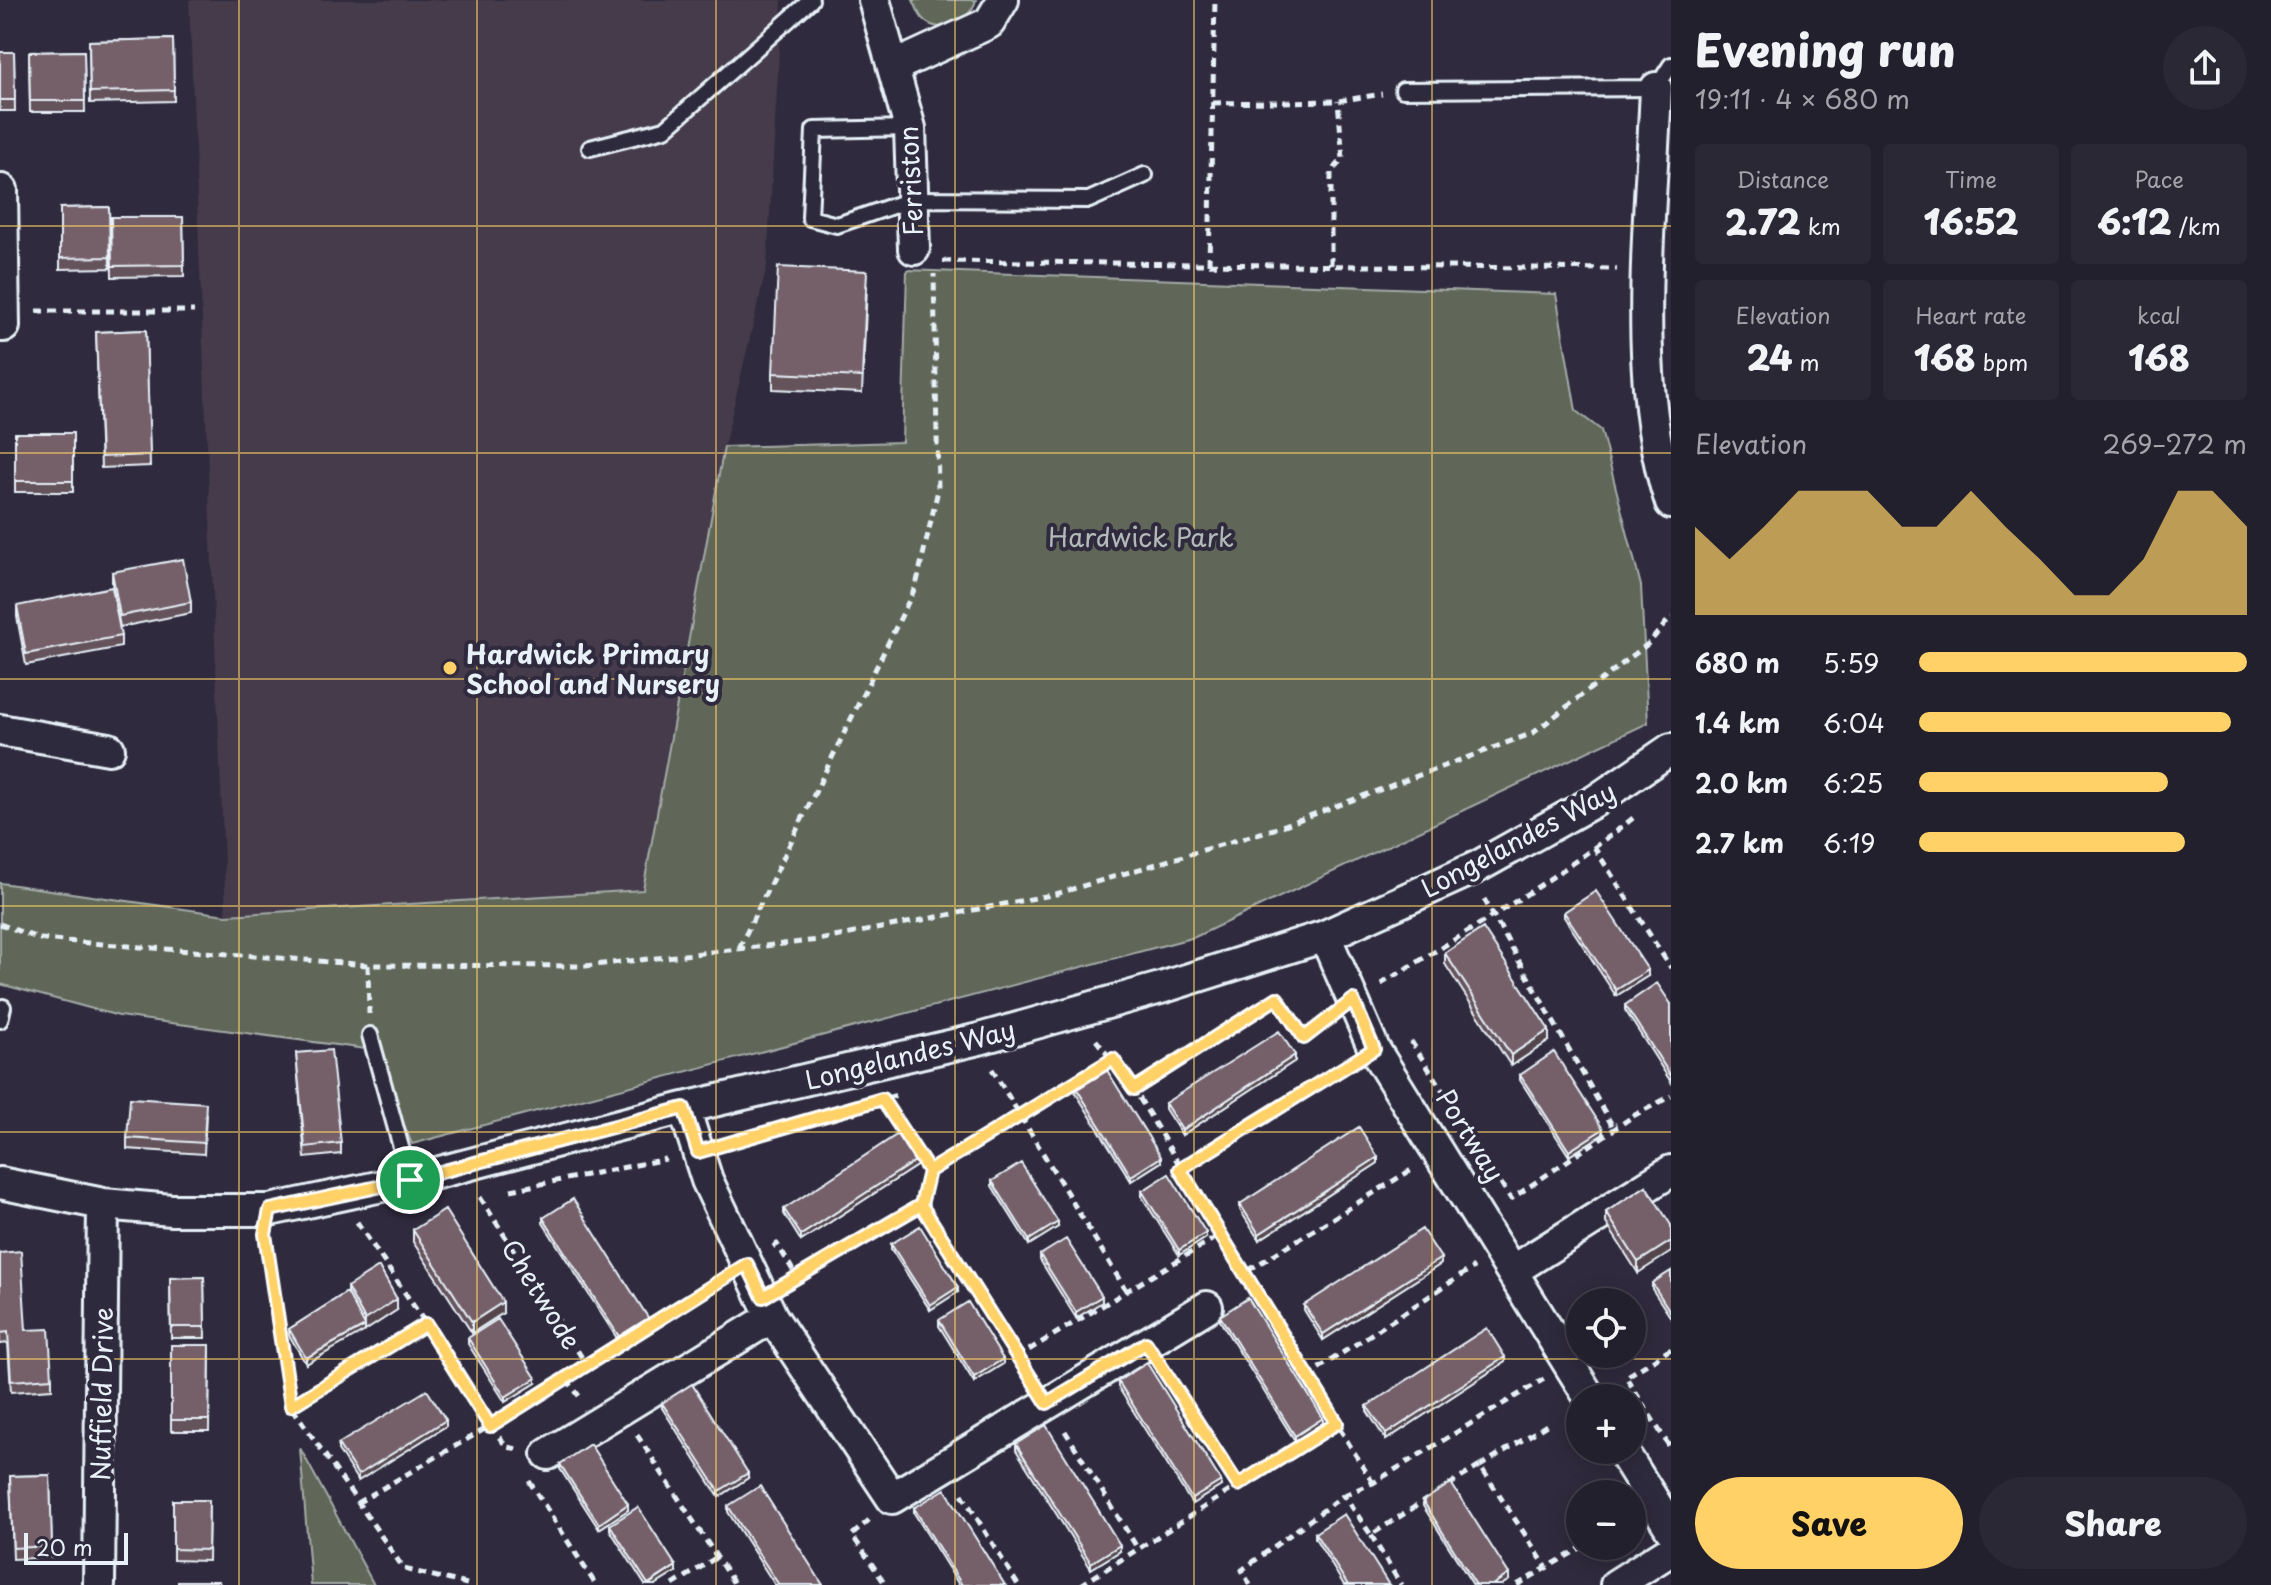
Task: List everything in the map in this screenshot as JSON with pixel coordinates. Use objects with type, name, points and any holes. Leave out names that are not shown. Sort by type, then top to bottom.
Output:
[{"type":"street","name":"Ferriston","points":[[874,0],[910,128],[914,249]]},
{"type":"street","points":[[893,67],[989,23],[1003,0]]},
{"type":"street","points":[[1664,77],[1662,175],[1648,269],[1650,418],[1671,503]]},
{"type":"street","points":[[2,190],[2,316]]},
{"type":"street","points":[[0,730],[109,749]]},
{"type":"street","name":"Longelandes Way","points":[[0,1183],[103,1204],[172,1210],[270,1210],[410,1180],[684,1108],[993,1035],[1164,987],[1325,936],[1477,867],[1595,801],[1671,749]]},
{"type":"street","name":"Portway","points":[[1325,936],[1374,1049],[1566,1359]]},
{"type":"street","points":[[684,1108],[707,1180],[768,1307],[892,1498],[1207,1307]]},
{"type":"street","points":[[1505,1261],[1671,1171]]},
{"type":"street","name":"Nuffield Drive","points":[[99,1585],[103,1204]]},
{"type":"street","points":[[548,1454],[610,1417],[768,1307]]},
{"type":"street","points":[[1631,1464],[1671,1529]]},
{"type":"street","points":[[1616,1585],[1671,1550]]},
{"type":"lane","points":[[590,148],[665,129],[811,0]]},
{"type":"lane","points":[[1403,90],[1664,77]]},
{"type":"lane","points":[[910,128],[814,130],[810,218],[837,225],[913,199],[1089,200],[1145,175]]},
{"type":"lane","points":[[370,1035],[410,1180]]},
{"type":"path","points":[[1209,264],[1215,0]]},
{"type":"path","points":[[1213,103],[1338,101],[1403,90]]},
{"type":"path","points":[[1331,265],[1331,172],[1343,159],[1338,101]]},
{"type":"path","points":[[738,949],[916,586],[938,490],[934,260],[1648,269]]},
{"type":"path","points":[[2,316],[28,311],[194,311]]},
{"type":"path","points":[[0,924],[40,939],[368,965],[585,966],[819,940],[1056,894],[1274,829],[1533,733],[1649,643],[1671,617]]},
{"type":"path","points":[[1134,1089],[1277,998],[1304,1038],[1353,1000],[1494,917],[1595,848],[1638,814]]},
{"type":"path","points":[[1595,848],[1671,968]]},
{"type":"path","name":"Portway","points":[[1494,917],[1613,1127],[1671,1096]]},
{"type":"path","points":[[368,965],[370,1035]]},
{"type":"path","name":"Portway","points":[[1410,1039],[1511,1199],[1635,1115]]},
{"type":"path","points":[[1083,1044],[1098,1040],[1134,1089],[1373,1483]]},
{"type":"path","points":[[1180,1169],[1374,1049]]},
{"type":"path","points":[[768,1307],[921,1205],[929,1171],[1113,1059]]},
{"type":"path","points":[[978,1072],[1007,1064]]},
{"type":"path","points":[[992,1069],[1127,1292]]},
{"type":"path","points":[[698,1152],[910,1091]]},
{"type":"path","points":[[882,1099],[929,1171]]},
{"type":"path","name":"Portway","points":[[1244,1273],[1439,1153]]},
{"type":"path","name":"Chetwode","points":[[480,1197],[586,1364],[566,1378],[610,1417],[735,1585]]},
{"type":"path","points":[[921,1205],[1138,1549]]},
{"type":"path","points":[[270,1210],[265,1234],[291,1406],[404,1569],[471,1585]]},
{"type":"path","points":[[356,1220],[515,1460]]},
{"type":"path","points":[[1017,1357],[1220,1235]]},
{"type":"path","points":[[1307,1376],[1505,1261]]},
{"type":"path","points":[[586,1364],[747,1264]]},
{"type":"path","points":[[291,1406],[426,1324]]},
{"type":"path","points":[[1146,1343],[1238,1485]]},
{"type":"path","points":[[1671,1349],[1626,1377],[1671,1449]]},
{"type":"path","points":[[1250,1585],[1242,1570],[1344,1495],[1373,1483],[1566,1366]]},
{"type":"path","points":[[357,1503],[566,1378]]},
{"type":"path","points":[[1081,1585],[1337,1423]]},
{"type":"path","points":[[1443,1489],[1550,1423]]},
{"type":"path","points":[[507,1447],[548,1454]]},
{"type":"path","points":[[945,1465],[1018,1585]]},
{"type":"path","points":[[1480,1466],[1547,1568]]},
{"type":"path","points":[[523,1472],[596,1585]]},
{"type":"path","points":[[1344,1495],[1401,1585]]},
{"type":"path","points":[[1371,1535],[1431,1497]]},
{"type":"path","points":[[886,1585],[852,1535],[892,1498]]},
{"type":"path","points":[[673,1585],[717,1557]]},
{"type":"path","points":[[1517,1585],[1566,1557]]},
{"type":"path","points":[[1097,1576],[1102,1585]]},
{"type":"shaded area","name":"Hardwick Primary School and Nursery","points":[[189,0],[782,0],[767,266],[724,447],[643,890],[226,915]]},
{"type":"green space","points":[[913,0],[976,0],[961,20],[937,26],[922,18]]},
{"type":"green space","name":"Hardwick Park","points":[[907,270],[1556,294],[1576,411],[1601,430],[1641,586],[1648,723],[1195,937],[412,1144],[373,1050],[119,1016],[0,984],[0,883],[226,915],[643,890],[724,447],[902,442]]},
{"type":"green space","points":[[300,1448],[374,1585],[311,1585]]},
{"type":"building","points":[[173,39],[174,90],[90,92],[89,41]]},
{"type":"building","points":[[84,51],[85,101],[30,101],[29,52]]},
{"type":"building","points":[[0,52],[14,52],[15,100],[0,100]]},
{"type":"building","points":[[109,207],[110,257],[60,258],[60,208]]},
{"type":"building","points":[[111,217],[183,217],[184,265],[112,266]]},
{"type":"building","points":[[778,267],[867,271],[862,377],[773,373]]},
{"type":"building","points":[[146,330],[150,455],[101,457],[96,332]]},
{"type":"building","points":[[15,433],[73,433],[73,481],[15,481]]},
{"type":"building","points":[[183,559],[191,602],[120,616],[112,572]]},
{"type":"building","points":[[112,587],[121,636],[26,654],[17,606]]},
{"type":"building","points":[[1596,891],[1648,970],[1616,990],[1564,912]]},
{"type":"building","points":[[1483,928],[1549,1030],[1511,1055],[1445,953]]},
{"type":"building","points":[[1657,983],[1671,1004],[1671,1076],[1625,1005]]},
{"type":"building","points":[[1279,1031],[1295,1055],[1182,1130],[1165,1103]]},
{"type":"building","points":[[331,1050],[341,1143],[305,1147],[296,1053]]},
{"type":"building","points":[[1554,1052],[1603,1129],[1569,1151],[1520,1075]]},
{"type":"building","points":[[1105,1067],[1161,1157],[1131,1176],[1075,1086]]},
{"type":"building","points":[[130,1098],[206,1103],[204,1143],[127,1138]]},
{"type":"building","points":[[1359,1127],[1378,1157],[1259,1234],[1240,1204]]},
{"type":"building","points":[[904,1130],[921,1157],[801,1235],[784,1209]]},
{"type":"building","points":[[1021,1163],[1058,1222],[1029,1240],[992,1181]]},
{"type":"building","points":[[1169,1174],[1206,1233],[1179,1250],[1142,1191]]},
{"type":"building","points":[[1646,1186],[1671,1225],[1671,1241],[1638,1262],[1606,1212]]},
{"type":"building","points":[[573,1199],[649,1319],[620,1338],[543,1218]]},
{"type":"building","points":[[445,1210],[503,1302],[472,1322],[413,1230]]},
{"type":"building","points":[[920,1226],[958,1287],[930,1305],[891,1244]]},
{"type":"building","points":[[1422,1229],[1441,1258],[1323,1334],[1304,1305]]},
{"type":"building","points":[[1066,1239],[1102,1296],[1076,1312],[1040,1255]]},
{"type":"building","points":[[21,1251],[26,1330],[49,1329],[52,1378],[11,1381],[8,1332],[0,1333],[0,1253]]},
{"type":"building","points":[[379,1267],[397,1299],[365,1320],[347,1287]]},
{"type":"building","points":[[1671,1271],[1671,1313],[1652,1283]]},
{"type":"building","points":[[204,1277],[205,1327],[171,1327],[170,1278]]},
{"type":"building","points":[[347,1292],[365,1326],[306,1358],[289,1329]]},
{"type":"building","points":[[1248,1298],[1323,1418],[1295,1436],[1220,1316]]},
{"type":"building","points":[[968,1302],[1003,1359],[974,1377],[939,1320]]},
{"type":"building","points":[[498,1319],[536,1378],[505,1397],[468,1338]]},
{"type":"building","points":[[1487,1328],[1505,1357],[1386,1434],[1367,1406]]},
{"type":"building","points":[[171,1345],[210,1345],[209,1420],[171,1420]]},
{"type":"building","points":[[1147,1363],[1221,1481],[1192,1499],[1118,1381]]},
{"type":"building","points":[[692,1384],[748,1473],[719,1491],[662,1403]]},
{"type":"building","points":[[427,1390],[446,1420],[358,1475],[338,1444]]},
{"type":"building","points":[[1046,1425],[1120,1545],[1091,1563],[1016,1444]]},
{"type":"building","points":[[590,1444],[628,1504],[599,1524],[560,1464]]},
{"type":"building","points":[[50,1475],[52,1546],[13,1548],[10,1476]]},
{"type":"building","points":[[1451,1483],[1509,1574],[1492,1585],[1476,1585],[1423,1501]]},
{"type":"building","points":[[760,1486],[823,1585],[779,1585],[728,1506]]},
{"type":"building","points":[[945,1489],[1005,1585],[962,1585],[914,1508]]},
{"type":"building","points":[[173,1500],[209,1500],[208,1550],[173,1549]]},
{"type":"building","points":[[638,1507],[676,1566],[648,1584],[610,1525]]},
{"type":"building","points":[[1344,1514],[1389,1585],[1348,1585],[1315,1533]]},
{"type":"building","points":[[178,1581],[219,1581],[220,1585],[178,1585]]},
{"type":"place","name":"Hardwick Primary School and Nursery","points":[[450,668]]},
{"type":"route","points":[[410,1180],[270,1210],[265,1234],[291,1406],[426,1324],[490,1426],[747,1264],[763,1297],[921,1205],[929,1171],[1113,1059],[1134,1089],[1277,998],[1304,1038],[1353,1000],[1374,1049],[1180,1169],[1337,1423],[1238,1485],[1146,1343],[1047,1403],[921,1205],[929,1171],[882,1099],[698,1152],[684,1108],[410,1180]]}]
